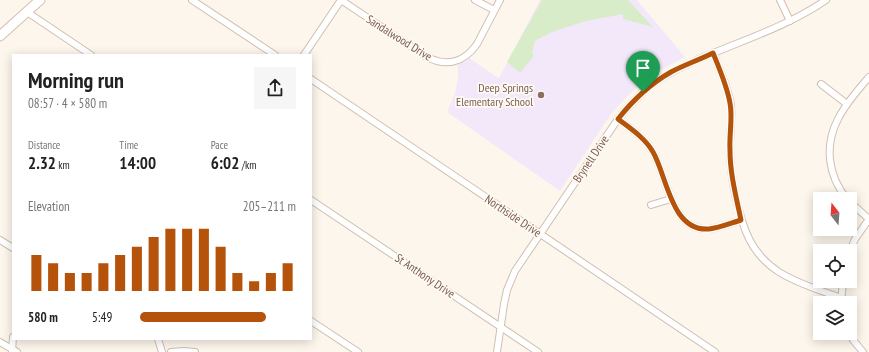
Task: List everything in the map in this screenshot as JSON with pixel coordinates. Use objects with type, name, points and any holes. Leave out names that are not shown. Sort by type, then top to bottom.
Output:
[{"type":"main road","points":[[2,32],[40,0]]},
{"type":"street","points":[[192,0],[273,54]]},
{"type":"street","points":[[305,54],[341,0]]},
{"type":"street","name":"Sandalwood Drive","points":[[341,0],[425,56],[438,62],[454,62],[469,54],[473,50],[500,0]]},
{"type":"street","points":[[475,0],[494,10]]},
{"type":"street","points":[[780,0],[790,22]]},
{"type":"street","name":"Brynell Drive","points":[[497,352],[507,290],[515,271],[618,119],[638,97],[662,78],[676,70],[713,53],[790,22],[826,0]]},
{"type":"street","points":[[27,12],[90,54]]},
{"type":"street","points":[[713,53],[724,80],[731,105],[730,149],[732,181],[741,220],[745,230],[760,255],[772,266],[787,276],[832,296]]},
{"type":"street","points":[[842,192],[837,184],[830,164],[830,143],[838,119],[847,104],[869,77]]},
{"type":"street","name":"Northside Drive","points":[[312,80],[715,352]]},
{"type":"street","points":[[820,84],[847,104]]},
{"type":"street","points":[[618,119],[640,136],[650,147],[659,164],[675,208],[684,219],[694,227],[701,229],[709,229],[741,220]]},
{"type":"street","points":[[651,205],[671,199]]},
{"type":"street","name":"St Anthony Drive","points":[[312,201],[538,352]]},
{"type":"street","points":[[853,244],[869,219],[857,208]]},
{"type":"street","points":[[0,240],[12,247]]},
{"type":"street","points":[[312,322],[358,352]]},
{"type":"street","points":[[13,340],[13,351]]},
{"type":"street","points":[[158,340],[162,352]]},
{"type":"street","points":[[853,340],[863,352]]},
{"type":"street","points":[[0,342],[13,351]]},
{"type":"street","points":[[171,352],[194,352]]},
{"type":"shaded area","name":"Deep Springs Elementary School","points":[[540,0],[637,0],[685,57],[652,76],[626,97],[611,114],[560,191],[447,112],[455,93],[458,78],[458,64],[467,61],[469,58],[499,78]]},
{"type":"green space","points":[[542,0],[628,0],[653,27],[623,19],[623,14],[586,21],[552,32],[535,41],[532,52],[534,56],[520,73],[507,62]]},
{"type":"place","name":"Deep Springs Elementary School","points":[[541,95]]},
{"type":"route","points":[[713,53],[724,80],[731,105],[730,149],[732,181],[741,220],[709,229],[701,229],[688,223],[675,208],[659,164],[650,147],[640,136],[618,119],[643,92],[671,72],[713,53]]}]
